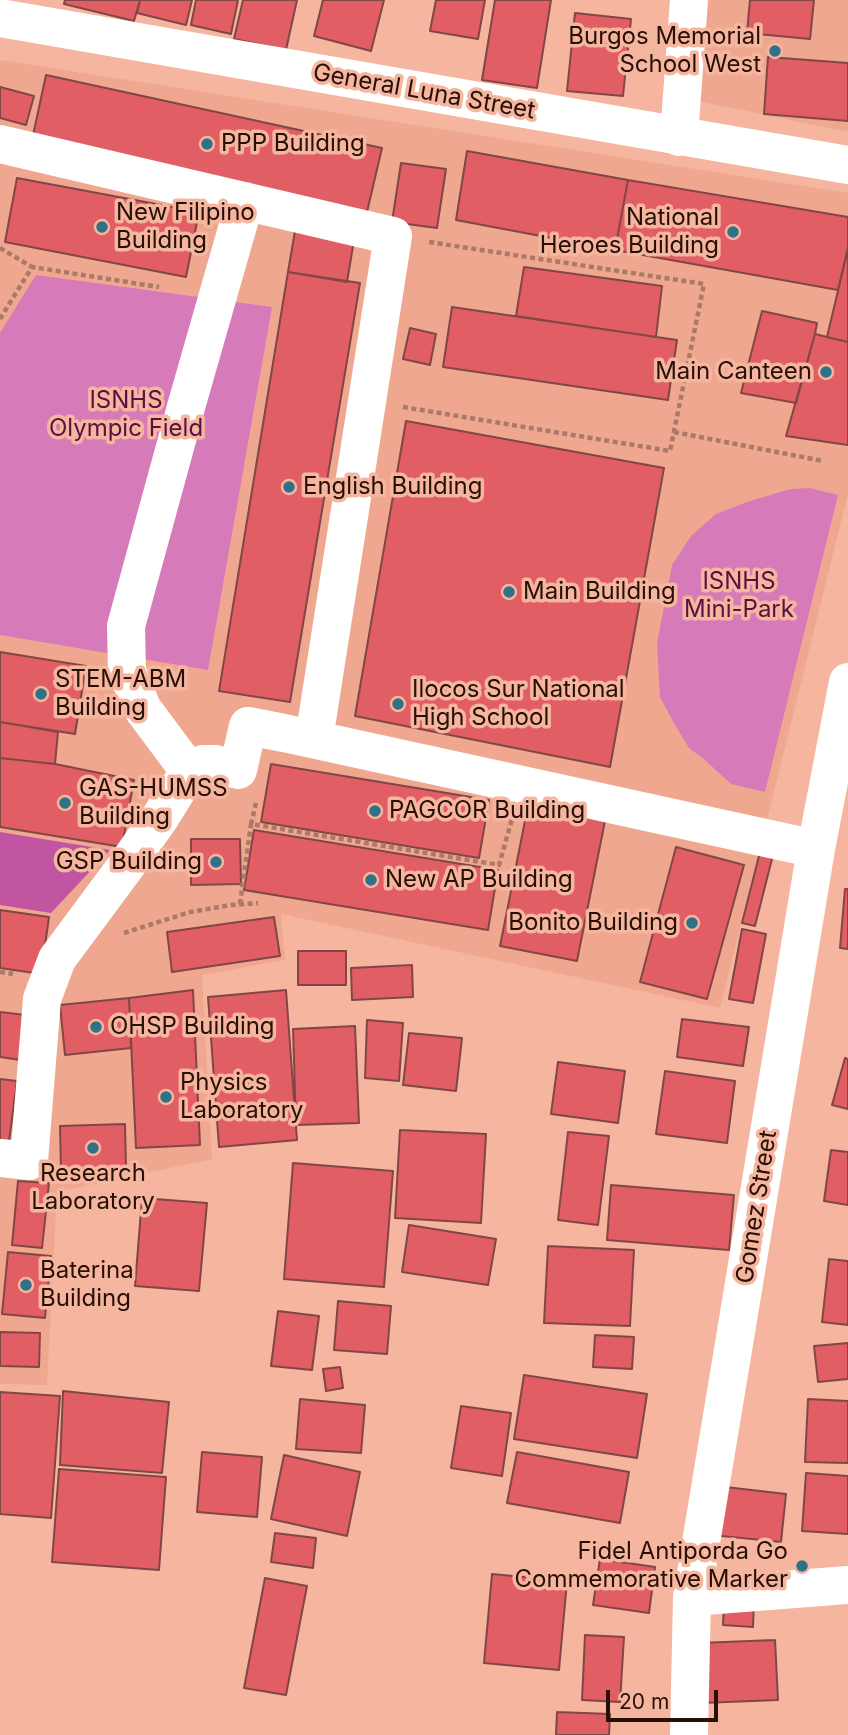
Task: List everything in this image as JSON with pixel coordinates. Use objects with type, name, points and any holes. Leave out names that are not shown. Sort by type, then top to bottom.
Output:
[{"type":"street","points":[[679,137],[689,0]]},
{"type":"street","name":"General Luna Street","points":[[0,18],[848,165]]},
{"type":"street","points":[[0,145],[393,236],[314,739]]},
{"type":"street","points":[[190,771],[142,708],[127,671],[126,626],[245,201]]},
{"type":"street","name":"Gomez Street","points":[[689,1735],[692,1597],[816,849],[848,682]]},
{"type":"street","points":[[0,1158],[29,1161],[41,999],[57,959],[147,836],[190,771],[203,764],[216,764],[238,770],[248,726],[816,849]]},
{"type":"street","points":[[692,1597],[848,1586]]},
{"type":"path","points":[[368,401],[670,451],[704,284],[393,236]]},
{"type":"path","points":[[0,248],[32,267],[159,287]]},
{"type":"path","points":[[0,319],[32,267]]},
{"type":"path","points":[[674,432],[822,461]]},
{"type":"path","points":[[251,824],[499,865],[521,785]]},
{"type":"path","points":[[240,904],[257,798]]},
{"type":"path","points":[[63,952],[190,912],[258,903]]},
{"type":"shaded area","name":"Burgos Memorial School West","points":[[706,0],[848,0],[848,132],[698,101]]},
{"type":"shaded area","name":"Ilocos Sur National High School","points":[[0,60],[848,193],[848,494],[720,1008],[281,914],[285,960],[202,975],[212,1159],[57,1192],[47,1385],[0,1384]]},
{"type":"shaded area","points":[[0,832],[110,850],[51,913],[0,905]]},
{"type":"green space","name":"ISNHS Olympic Field","points":[[36,275],[272,307],[208,670],[0,635],[0,333]]},
{"type":"green space","name":"ISNHS Mini-Park","points":[[810,488],[838,495],[765,792],[731,784],[689,748],[660,697],[657,643],[672,565],[691,536],[716,514],[790,489]]},
{"type":"building","points":[[65,0],[140,0],[134,21],[64,4]]},
{"type":"building","points":[[140,0],[192,0],[186,25],[137,13]]},
{"type":"building","points":[[196,0],[238,0],[231,34],[191,25]]},
{"type":"building","points":[[243,0],[297,0],[286,50],[234,39]]},
{"type":"building","points":[[323,0],[384,0],[371,51],[314,36]]},
{"type":"building","points":[[436,0],[485,0],[478,39],[430,31]]},
{"type":"building","points":[[495,0],[551,0],[537,88],[482,80]]},
{"type":"building","points":[[750,0],[814,0],[810,39],[747,33]]},
{"type":"building","points":[[575,13],[631,19],[623,96],[567,91]]},
{"type":"building","points":[[768,57],[848,63],[848,121],[764,114]]},
{"type":"building","name":"PPP Building","points":[[46,75],[382,148],[367,212],[32,140]]},
{"type":"building","points":[[0,87],[34,96],[26,125],[0,118]]},
{"type":"building","points":[[467,151],[628,180],[615,250],[456,220]]},
{"type":"building","points":[[401,163],[446,169],[437,228],[392,222]]},
{"type":"building","name":"New Filipino Building","points":[[17,178],[199,212],[186,277],[5,242]]},
{"type":"building","name":"National Heroes Building","points":[[628,180],[848,217],[848,247],[838,290],[615,250]]},
{"type":"building","points":[[296,225],[355,234],[347,282],[288,272]]},
{"type":"building","points":[[848,249],[848,342],[827,337]]},
{"type":"building","points":[[524,267],[662,286],[656,337],[516,316]]},
{"type":"building","name":"English Building","points":[[288,272],[360,283],[290,702],[219,691]]},
{"type":"building","points":[[452,307],[677,340],[668,400],[443,367]]},
{"type":"building","points":[[762,311],[817,323],[796,403],[741,393]]},
{"type":"building","points":[[410,328],[436,334],[430,365],[403,359]]},
{"type":"building","name":"Main Canteen","points":[[815,334],[848,342],[848,445],[786,436]]},
{"type":"building","name":"Main Building","points":[[406,421],[664,468],[610,767],[355,716]]},
{"type":"building","name":"STEM-ABM Building","points":[[0,652],[86,666],[75,734],[0,722]]},
{"type":"building","points":[[0,722],[58,732],[55,764],[0,758]]},
{"type":"building","name":"GAS-HUMSS Building","points":[[0,758],[55,764],[134,780],[122,847],[0,827]]},
{"type":"building","name":"PAGCOR Building","points":[[271,764],[489,800],[479,858],[261,822]]},
{"type":"building","points":[[528,806],[605,821],[577,961],[500,946]]},
{"type":"building","name":"New AP Building","points":[[254,830],[498,870],[488,930],[244,890]]},
{"type":"building","name":"GSP Building","points":[[191,839],[240,839],[241,884],[191,885]]},
{"type":"building","points":[[763,840],[776,843],[755,926],[742,923]]},
{"type":"building","name":"Bonito Building","points":[[676,847],[744,865],[707,999],[640,982]]},
{"type":"building","points":[[845,889],[848,889],[848,949],[840,948]]},
{"type":"building","points":[[0,910],[49,917],[41,974],[0,968]]},
{"type":"building","points":[[274,917],[280,956],[172,972],[167,932]]},
{"type":"building","points":[[742,929],[766,934],[753,1003],[729,999]]},
{"type":"building","points":[[298,951],[346,951],[346,985],[298,985]]},
{"type":"building","points":[[412,965],[413,997],[352,1000],[351,968]]},
{"type":"building","name":"Physics Laboratory","points":[[193,990],[200,1145],[136,1148],[129,998]]},
{"type":"building","points":[[286,990],[297,1140],[219,1147],[208,997]]},
{"type":"building","name":"OHSP Building","points":[[129,998],[131,1048],[65,1055],[60,1005]]},
{"type":"building","points":[[0,1012],[34,1016],[27,1061],[0,1057]]},
{"type":"building","points":[[682,1019],[749,1027],[743,1066],[677,1057]]},
{"type":"building","points":[[367,1020],[403,1023],[399,1081],[365,1078]]},
{"type":"building","points":[[355,1026],[359,1123],[296,1125],[293,1029]]},
{"type":"building","points":[[409,1033],[462,1038],[456,1091],[403,1085]]},
{"type":"building","points":[[845,1058],[848,1059],[848,1109],[832,1105]]},
{"type":"building","points":[[558,1062],[625,1071],[618,1123],[551,1114]]},
{"type":"building","points":[[665,1071],[735,1081],[727,1143],[656,1134]]},
{"type":"building","points":[[0,1079],[17,1081],[8,1149],[0,1148]]},
{"type":"building","name":"Research Laboratory","points":[[125,1124],[126,1169],[61,1171],[60,1126]]},
{"type":"building","points":[[400,1130],[486,1134],[481,1223],[395,1218]]},
{"type":"building","points":[[568,1132],[609,1136],[598,1225],[558,1220]]},
{"type":"building","points":[[831,1150],[848,1152],[848,1205],[824,1201]]},
{"type":"building","points":[[293,1163],[393,1171],[384,1287],[284,1279]]},
{"type":"building","points":[[18,1181],[49,1183],[42,1248],[12,1245]]},
{"type":"building","points":[[611,1185],[734,1195],[729,1250],[607,1240]]},
{"type":"building","points":[[142,1198],[207,1203],[199,1291],[135,1286]]},
{"type":"building","points":[[409,1225],[496,1239],[488,1285],[402,1272]]},
{"type":"building","points":[[548,1246],[634,1250],[630,1326],[544,1323]]},
{"type":"building","name":"Baterina Building","points":[[8,1252],[51,1256],[45,1318],[2,1314]]},
{"type":"building","points":[[829,1259],[848,1261],[848,1325],[822,1322]]},
{"type":"building","points":[[338,1301],[391,1306],[387,1354],[334,1350]]},
{"type":"building","points":[[278,1311],[319,1316],[312,1370],[271,1366]]},
{"type":"building","points":[[0,1332],[40,1333],[39,1367],[0,1366]]},
{"type":"building","points":[[595,1335],[634,1337],[632,1369],[593,1367]]},
{"type":"building","points":[[848,1343],[848,1379],[818,1382],[814,1346]]},
{"type":"building","points":[[340,1367],[343,1388],[326,1391],[323,1369]]},
{"type":"building","points":[[524,1375],[647,1394],[637,1458],[514,1439]]},
{"type":"building","points":[[63,1391],[169,1402],[162,1473],[60,1465]]},
{"type":"building","points":[[0,1392],[60,1396],[51,1518],[0,1514]]},
{"type":"building","points":[[300,1399],[365,1405],[361,1453],[296,1449]]},
{"type":"building","points":[[808,1399],[848,1401],[848,1463],[805,1462]]},
{"type":"building","points":[[461,1406],[511,1413],[502,1476],[451,1468]]},
{"type":"building","points":[[202,1452],[262,1457],[257,1517],[197,1512]]},
{"type":"building","points":[[517,1452],[629,1472],[620,1523],[507,1503]]},
{"type":"building","points":[[284,1455],[360,1472],[347,1536],[271,1519]]},
{"type":"building","points":[[59,1469],[166,1477],[159,1570],[52,1562]]},
{"type":"building","points":[[806,1473],[848,1476],[848,1534],[802,1531]]},
{"type":"building","points":[[717,1486],[786,1494],[781,1542],[712,1535]]},
{"type":"building","points":[[275,1533],[316,1538],[313,1568],[271,1562]]},
{"type":"building","points":[[600,1559],[655,1567],[649,1613],[593,1605]]},
{"type":"building","points":[[492,1574],[567,1581],[559,1670],[484,1663]]},
{"type":"building","points":[[265,1578],[307,1586],[286,1695],[244,1688]]},
{"type":"building","points":[[724,1600],[754,1601],[753,1627],[723,1625]]},
{"type":"building","points":[[585,1635],[624,1637],[620,1702],[582,1700]]},
{"type":"building","points":[[775,1640],[778,1700],[701,1703],[699,1643]]},
{"type":"building","points":[[557,1712],[610,1714],[609,1735],[556,1735]]},
{"type":"place","name":"Burgos Memorial School West","points":[[775,51]]},
{"type":"place","name":"PPP Building","points":[[207,144]]},
{"type":"place","name":"New Filipino Building","points":[[102,227]]},
{"type":"place","name":"National Heroes Building","points":[[733,232]]},
{"type":"place","name":"Main Canteen","points":[[826,372]]},
{"type":"place","name":"English Building","points":[[289,487]]},
{"type":"place","name":"Main Building","points":[[509,592]]},
{"type":"place","name":"STEM-ABM Building","points":[[41,694]]},
{"type":"place","name":"Ilocos Sur National High School","points":[[398,704]]},
{"type":"place","name":"GAS-HUMSS Building","points":[[65,803]]},
{"type":"place","name":"PAGCOR Building","points":[[375,811]]},
{"type":"place","name":"GSP Building","points":[[216,862]]},
{"type":"place","name":"New AP Building","points":[[371,880]]},
{"type":"place","name":"Bonito Building","points":[[692,923]]},
{"type":"place","name":"OHSP Building","points":[[96,1027]]},
{"type":"place","name":"Physics Laboratory","points":[[166,1097]]},
{"type":"place","name":"Research Laboratory","points":[[93,1148]]},
{"type":"place","name":"Baterina Building","points":[[26,1285]]},
{"type":"place","name":"Fidel Antiporda Go Commemorative Marker","points":[[802,1566]]}]
